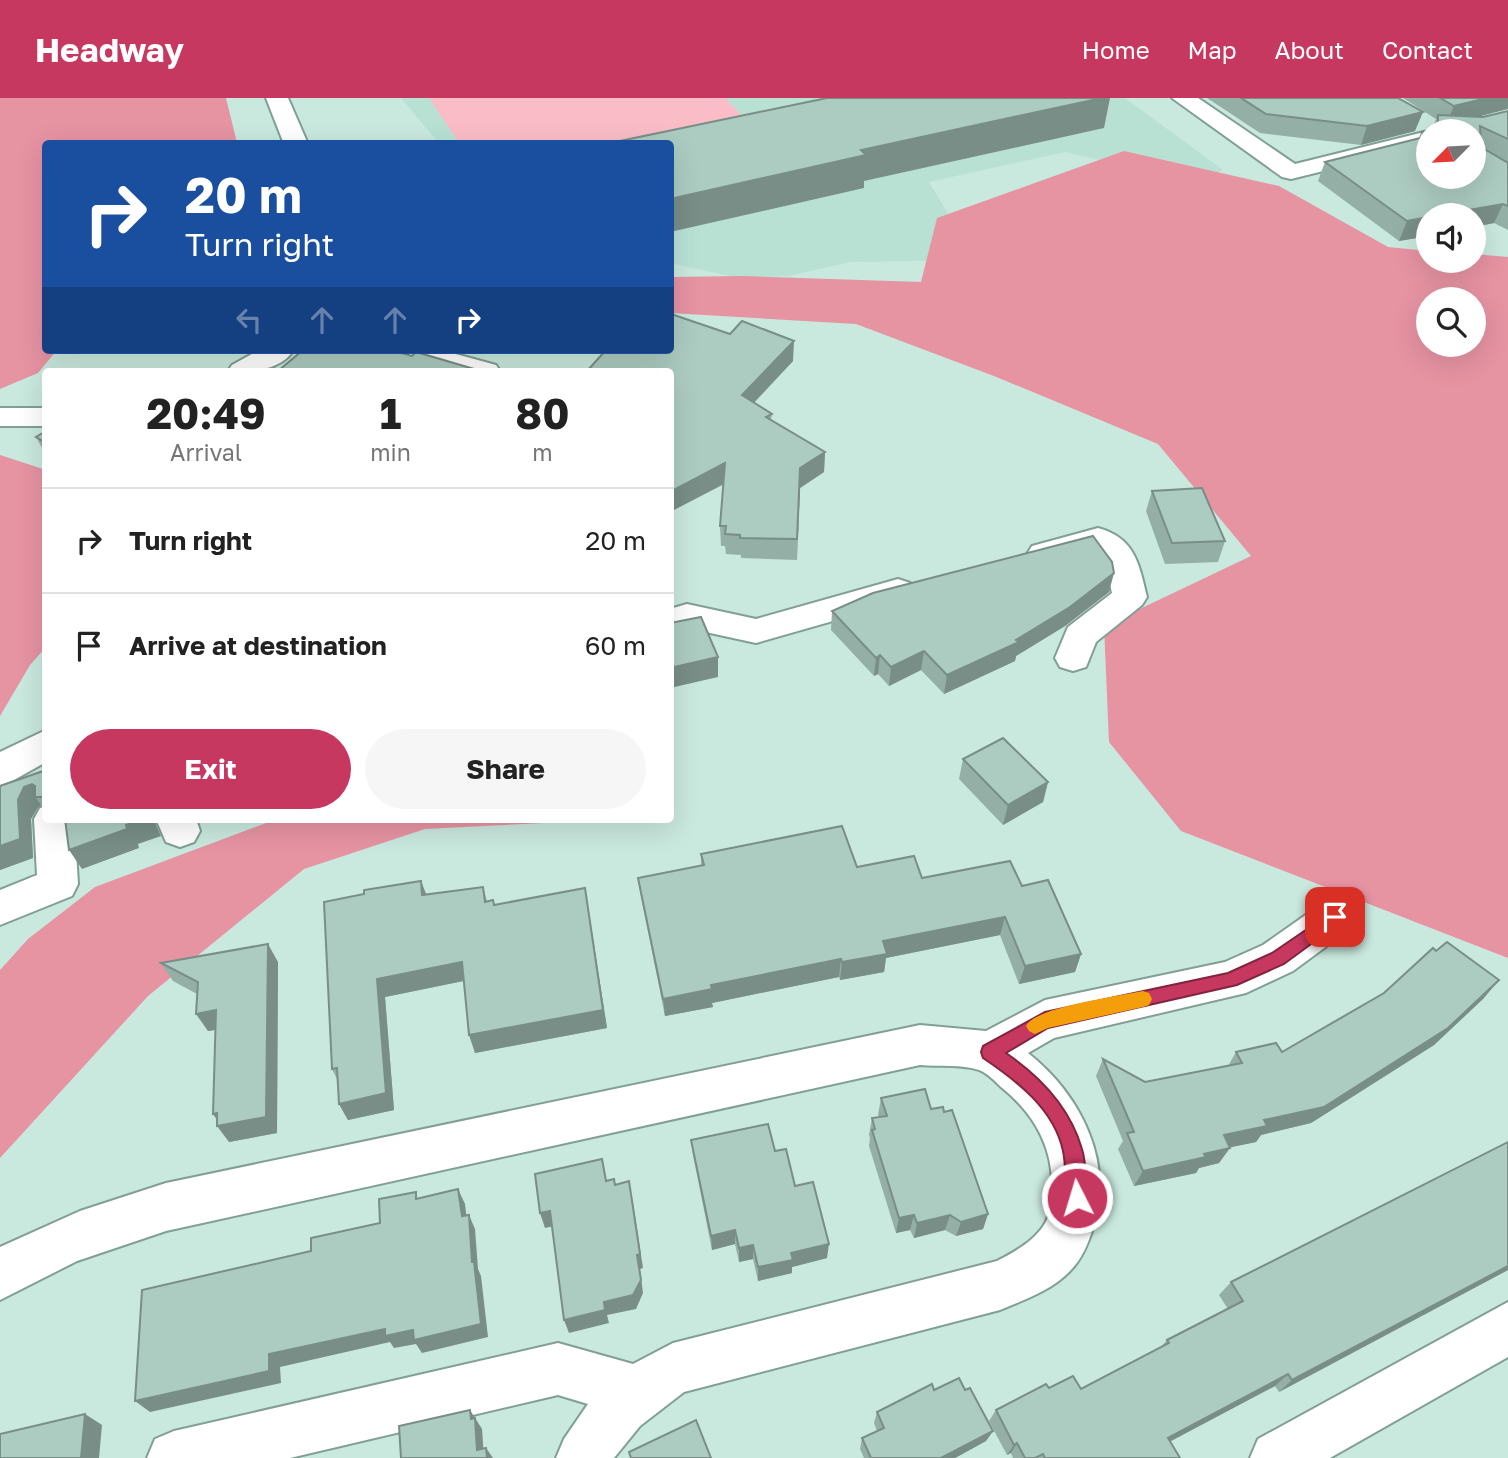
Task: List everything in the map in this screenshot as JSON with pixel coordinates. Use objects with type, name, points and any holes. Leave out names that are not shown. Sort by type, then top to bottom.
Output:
[{"type":"street","points":[[277,98],[294,140]]},
{"type":"street","points":[[1183,98],[1291,172],[1416,130]]},
{"type":"street","points":[[247,368],[273,354]]},
{"type":"street","points":[[423,354],[475,368]]},
{"type":"street","points":[[0,417],[42,417]]},
{"type":"street","points":[[1007,564],[1098,539],[1121,558],[1130,597],[1080,636],[1073,658]]},
{"type":"street","points":[[674,620],[687,615],[756,631],[932,583]]},
{"type":"street","points":[[0,770],[42,746]]},
{"type":"street","points":[[0,908],[58,884],[54,823]]},
{"type":"street","points":[[990,1052],[1045,1020],[1231,980],[1278,958],[1335,917]]},
{"type":"street","points":[[0,1275],[25,1258],[75,1235],[166,1207],[920,1045],[990,1052],[1028,1079],[1056,1113],[1073,1150],[1077,1198],[1066,1236],[1037,1269],[1000,1285],[673,1369],[636,1391],[596,1434],[583,1458]]},
{"type":"street","points":[[1278,1458],[1508,1328]]},
{"type":"street","points":[[174,1458],[558,1369],[636,1391]]},
{"type":"shaded area","points":[[0,98],[226,98],[236,140],[42,140],[42,354],[54,354],[38,373],[0,389]]},
{"type":"shaded area","points":[[401,98],[1125,98],[1223,170],[1195,182],[1065,152],[929,182],[976,260],[850,262],[788,276],[739,278],[674,264],[674,140],[436,140]]},
{"type":"shaded area","points":[[429,98],[725,98],[759,133],[674,144],[674,140],[457,140]]},
{"type":"shaded area","points":[[1124,151],[1279,186],[1388,247],[1416,250],[1416,273],[1486,273],[1486,255],[1508,257],[1508,958],[1181,831],[1109,742],[1104,626],[1251,556],[1158,444],[994,376],[856,324],[674,313],[674,277],[743,276],[921,282],[937,218]]},
{"type":"shaded area","points":[[0,455],[42,469],[42,651],[30,665],[0,716]]},
{"type":"shaded area","points":[[266,823],[544,823],[425,829],[304,869],[148,996],[0,1158],[0,970],[28,939],[95,887]]},
{"type":"building","points":[[827,98],[1102,98],[861,150],[866,155],[674,198],[674,140],[625,140]]},
{"type":"building","points":[[1241,98],[1398,98],[1423,112],[1367,126],[1266,114]]},
{"type":"building","points":[[1440,98],[1487,98],[1454,106]]},
{"type":"building","points":[[1508,111],[1508,139],[1486,129],[1486,119],[1438,119],[1438,115],[1483,117]]},
{"type":"building","points":[[1416,139],[1416,189],[1486,189],[1486,150],[1508,163],[1508,206],[1503,204],[1486,207],[1486,203],[1416,203],[1416,219],[1407,221],[1325,162]]},
{"type":"building","points":[[674,315],[730,334],[742,321],[794,341],[742,395],[772,414],[766,417],[825,452],[800,468],[797,539],[740,538],[740,535],[725,534],[726,526],[720,526],[725,463],[674,490],[674,368],[590,368],[602,354],[674,354]]},
{"type":"building","points":[[298,354],[423,354],[471,368],[282,368]]},
{"type":"building","points":[[1202,488],[1225,541],[1172,543],[1152,491]]},
{"type":"building","points":[[1093,536],[1112,562],[1114,573],[1070,607],[1016,640],[1019,642],[947,675],[924,651],[891,667],[880,655],[876,658],[832,611],[873,593]]},
{"type":"building","points":[[701,617],[718,657],[674,667],[674,622]]},
{"type":"building","points":[[1003,738],[1048,782],[1008,805],[963,759]]},
{"type":"building","points":[[42,771],[42,797],[35,797],[35,786],[32,784],[24,787],[18,800],[20,839],[0,846],[0,786]]},
{"type":"building","points":[[66,823],[132,823],[126,825],[127,829],[69,850]]},
{"type":"building","points":[[842,826],[857,867],[914,856],[922,878],[1010,861],[1022,886],[1048,880],[1081,954],[1025,966],[1005,917],[883,941],[887,954],[842,962],[841,959],[711,985],[712,989],[663,999],[638,878],[704,865],[701,854]]},
{"type":"building","points":[[421,881],[422,895],[483,887],[485,902],[493,900],[494,905],[585,888],[603,1010],[469,1035],[462,962],[377,979],[386,1093],[339,1104],[337,1068],[332,1069],[324,902],[364,894],[364,890]]},
{"type":"building","points":[[1447,942],[1499,980],[1448,1028],[1324,1107],[1264,1120],[1267,1126],[1224,1135],[1230,1148],[1204,1154],[1206,1157],[1143,1171],[1127,1133],[1134,1132],[1103,1059],[1145,1082],[1242,1063],[1236,1052],[1276,1043],[1282,1052],[1384,993],[1433,948],[1436,951]]},
{"type":"building","points":[[268,944],[266,1117],[217,1126],[217,1113],[213,1114],[216,1010],[196,1014],[198,982],[161,963]]},
{"type":"building","points":[[925,1089],[931,1109],[943,1107],[944,1112],[952,1110],[988,1214],[961,1222],[950,1215],[917,1223],[914,1215],[899,1218],[872,1130],[875,1129],[872,1118],[887,1116],[881,1098]]},
{"type":"building","points":[[768,1124],[775,1151],[786,1149],[795,1186],[813,1182],[829,1244],[791,1253],[793,1260],[758,1267],[753,1245],[739,1248],[735,1230],[711,1236],[691,1140]]},
{"type":"building","points":[[1508,1142],[1508,1266],[1292,1380],[1288,1374],[1168,1438],[1180,1458],[1045,1458],[1043,1454],[1035,1458],[1025,1458],[1017,1443],[1014,1445],[996,1410],[1046,1384],[1049,1388],[1073,1376],[1081,1389],[1169,1343],[1167,1340],[1243,1301],[1231,1282]]},
{"type":"building","points":[[602,1159],[606,1181],[614,1179],[615,1185],[629,1181],[640,1254],[637,1255],[641,1280],[633,1295],[604,1302],[605,1310],[564,1320],[550,1211],[540,1213],[535,1174]]},
{"type":"building","points":[[458,1189],[462,1216],[469,1215],[472,1262],[481,1324],[414,1340],[413,1330],[385,1336],[385,1329],[269,1354],[269,1371],[135,1401],[142,1290],[311,1251],[311,1238],[380,1223],[379,1199],[416,1192],[416,1199]]},
{"type":"building","points":[[959,1378],[965,1390],[970,1388],[993,1431],[941,1458],[871,1458],[862,1438],[884,1428],[877,1412],[932,1384],[934,1390]]},
{"type":"building","points":[[470,1410],[471,1419],[475,1418],[477,1450],[486,1448],[487,1458],[401,1458],[399,1426]]},
{"type":"building","points":[[85,1414],[81,1458],[0,1458],[0,1434]]},
{"type":"building","points":[[696,1420],[711,1458],[631,1458],[629,1452]]},
{"type":"slow traffic","points":[[1035,1026],[1045,1020],[1143,999]]},
{"type":"route","points":[[1077,1198],[1073,1150],[1056,1113],[1028,1079],[990,1052],[1045,1020],[1231,980],[1278,958],[1335,917]]}]
